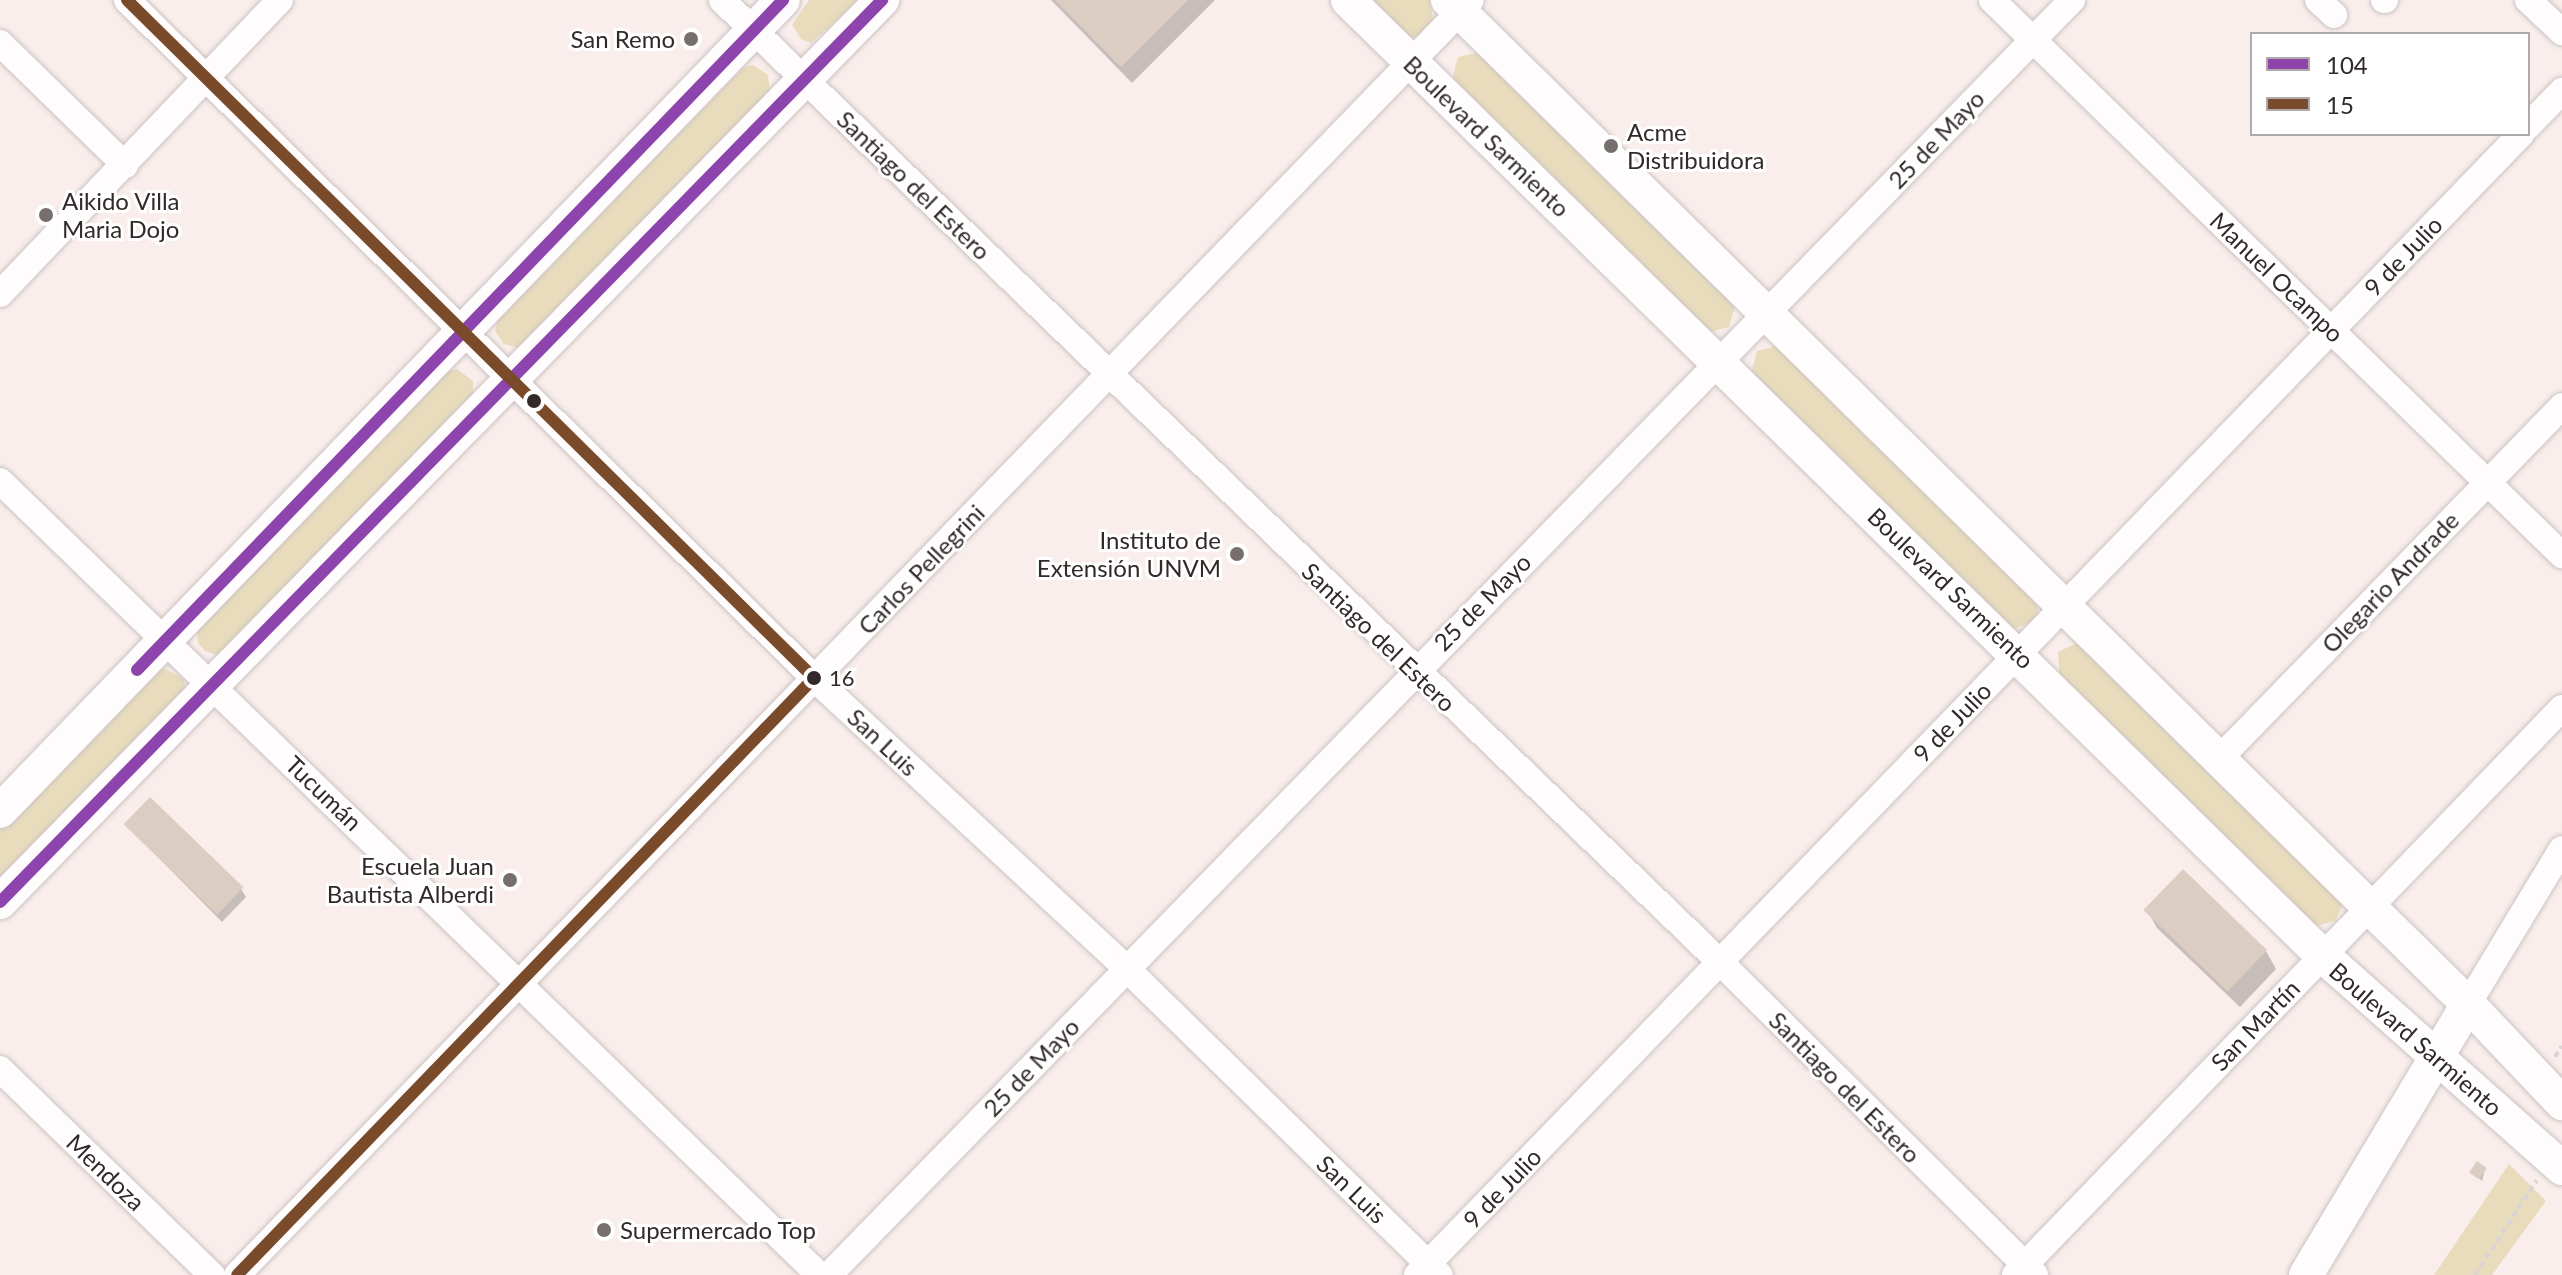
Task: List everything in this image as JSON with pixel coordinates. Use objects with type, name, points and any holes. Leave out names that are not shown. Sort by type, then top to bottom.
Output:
[{"type":"main road","points":[[0,811],[783,0]]},
{"type":"main road","points":[[0,902],[882,0]]},
{"type":"main road","name":"Boulevard Sarmiento","points":[[1348,0],[2019,653],[2322,955],[2551,1157]]},
{"type":"main road","points":[[1459,4],[1767,314],[2468,1004],[2562,1103],[2551,1157]]},
{"type":"main road","points":[[2306,1275],[2468,1004]]},
{"type":"street","name":"San Luis","points":[[127,0],[207,75],[461,333],[814,678],[1126,968],[1429,1271]]},
{"type":"street","points":[[0,294],[280,0]]},
{"type":"street","name":"Santiago del Estero","points":[[722,0],[1414,671],[1720,962],[2025,1272]]},
{"type":"street","name":"Manuel Ocampo","points":[[1992,0],[2562,555]]},
{"type":"street","name":"25 de Mayo","points":[[829,1275],[1414,671],[2072,0]]},
{"type":"street","points":[[2528,0],[2562,32]]},
{"type":"street","name":"Carlos Pellegrini","points":[[237,1275],[1411,61],[1459,4]]},
{"type":"street","points":[[0,43],[125,165]]},
{"type":"street","points":[[2530,124],[2562,91]]},
{"type":"street","name":"9 de Julio","points":[[1429,1271],[1720,962],[2519,136]]},
{"type":"street","name":"Olegario Andrade","points":[[2219,759],[2562,406]]},
{"type":"street","name":"Tucumán","points":[[0,481],[819,1275]]},
{"type":"street","name":"San Martín","points":[[2025,1272],[2322,955],[2562,708]]},
{"type":"street","points":[[2468,1004],[2562,849]]},
{"type":"street","name":"Mendoza","points":[[0,1069],[212,1275]]},
{"type":"path","points":[[2553,1059],[2562,1046]]},
{"type":"path","points":[[2475,1275],[2551,1157]]},
{"type":"shaded area","points":[[809,0],[859,0],[811,43],[801,39],[792,25]]},
{"type":"shaded area","points":[[1365,0],[1429,0],[1434,22],[1424,35],[1410,38]]},
{"type":"shaded area","points":[[1480,52],[1736,303],[1729,327],[1709,332],[1452,80],[1458,57]]},
{"type":"shaded area","points":[[753,65],[768,75],[770,92],[519,348],[504,344],[495,331],[497,320],[744,67]]},
{"type":"shaded area","points":[[1777,346],[2037,595],[2038,614],[2031,623],[2013,629],[1751,373],[1757,351]]},
{"type":"shaded area","points":[[457,369],[473,381],[473,398],[220,656],[205,651],[198,643],[197,628],[447,371]]},
{"type":"shaded area","points":[[2079,642],[2343,904],[2335,921],[2315,926],[2060,680],[2058,652]]},
{"type":"shaded area","points":[[162,667],[184,679],[186,692],[0,884],[0,829]]},
{"type":"shaded area","points":[[2509,1164],[2546,1201],[2492,1275],[2434,1275]]},
{"type":"building","points":[[1055,0],[1188,0],[1121,67]]},
{"type":"building","points":[[150,797],[244,887],[217,915],[124,824]]},
{"type":"building","points":[[2183,869],[2267,950],[2228,991],[2143,910]]},
{"type":"building","points":[[2477,1161],[2487,1168],[2479,1179],[2469,1172]]},
{"type":"transit line","name":"15","points":[[127,0],[814,678],[237,1275]]},
{"type":"transit line","name":"104","points":[[137,670],[783,0]]},
{"type":"transit line","name":"104","points":[[0,902],[882,0]]},
{"type":"place","name":"San Remo","points":[[691,39]]},
{"type":"place","name":"Acme Distribuidora","points":[[1611,146]]},
{"type":"place","name":"Aikido Villa Maria Dojo","points":[[46,215]]},
{"type":"place","name":"Instituto de Extensión UNVM","points":[[1237,554]]},
{"type":"place","name":"16","points":[[814,678]]},
{"type":"place","name":"Escuela Juan Bautista Alberdi","points":[[510,880]]},
{"type":"place","name":"Supermercado Top","points":[[604,1230]]}]
